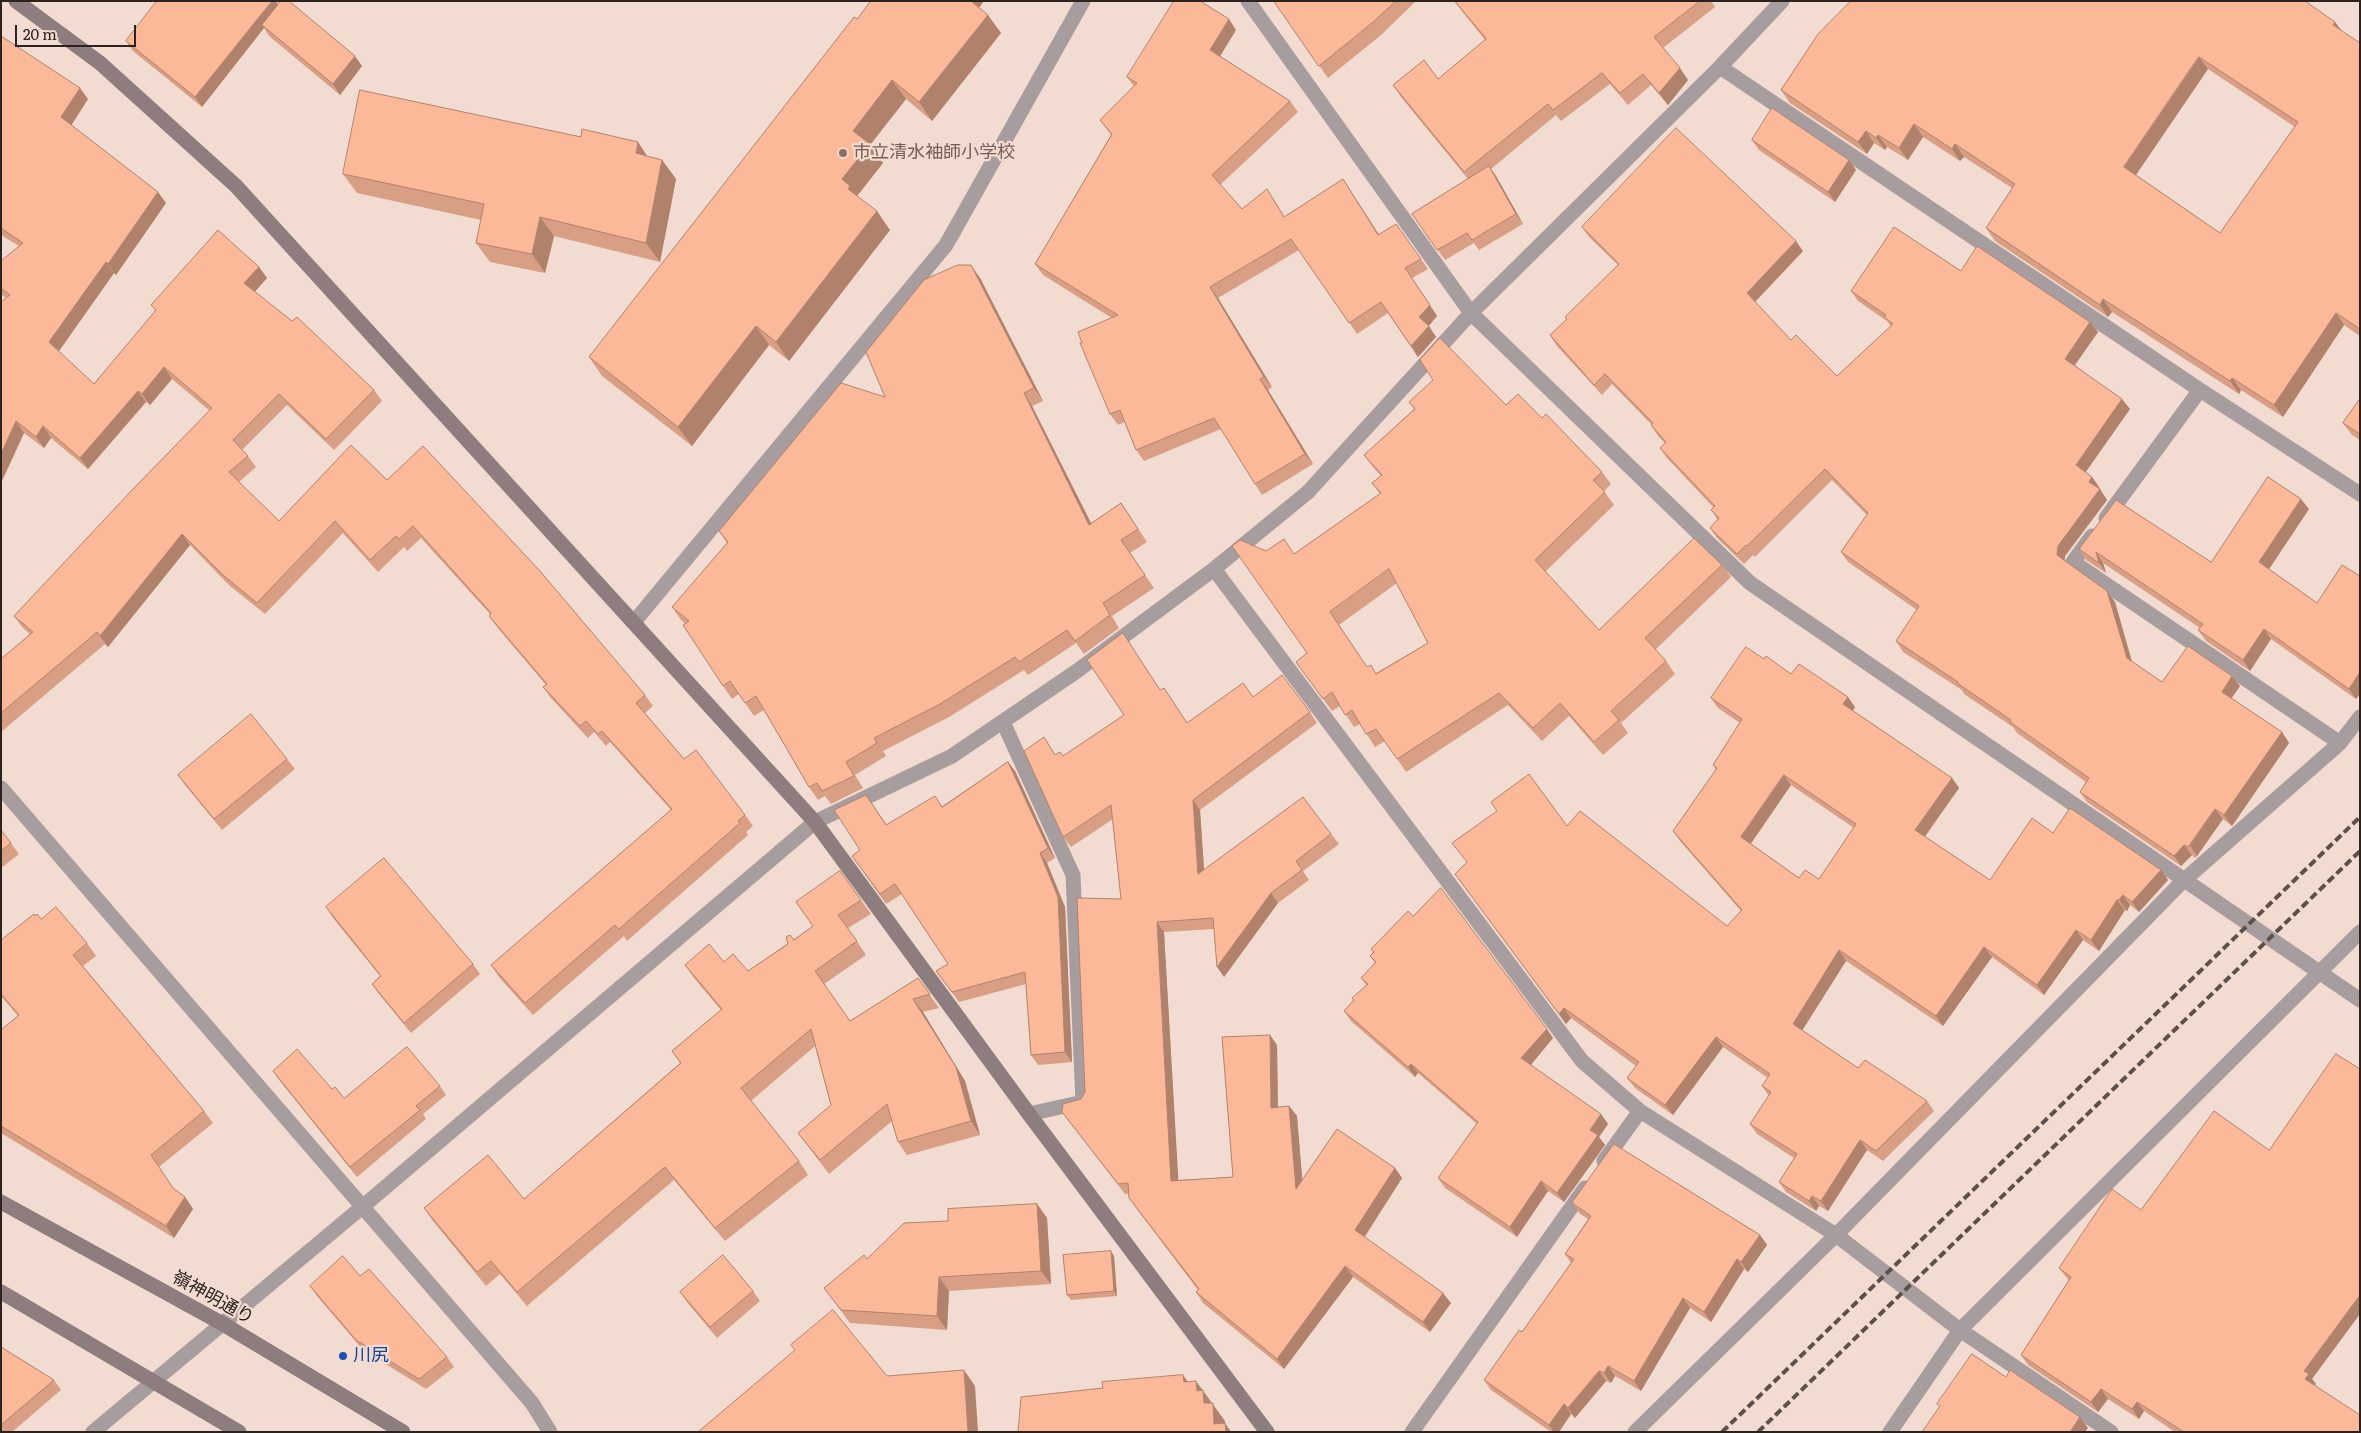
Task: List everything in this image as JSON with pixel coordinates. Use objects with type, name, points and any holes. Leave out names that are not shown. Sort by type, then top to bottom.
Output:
[{"type":"street","points":[[16,1],[100,63],[236,186],[815,822],[1029,1114],[1266,1432]]},
{"type":"street","points":[[634,622],[946,245],[1083,1]]},
{"type":"street","points":[[1248,1],[1471,313],[1750,583],[2360,1000]]},
{"type":"street","points":[[94,1432],[815,822],[952,756],[1003,722],[1077,671],[1214,569],[1308,492],[1471,313],[1720,67],[1782,1]]},
{"type":"street","points":[[1720,67],[2200,390],[2360,494]]},
{"type":"street","points":[[2200,390],[2073,562],[2340,743]]},
{"type":"street","points":[[1214,569],[1582,1061],[1640,1111],[1836,1235],[1960,1330],[2111,1432]]},
{"type":"street","points":[[1635,1432],[1836,1235],[2183,880],[2340,743],[2360,717]]},
{"type":"street","points":[[1003,722],[1074,875],[1083,1102],[1029,1114]]},
{"type":"street","points":[[1,788],[361,1208],[532,1403],[550,1432]]},
{"type":"street","points":[[1890,1432],[1960,1330],[2360,932]]},
{"type":"street","points":[[1412,1432],[1640,1111]]},
{"type":"street","name":"嶺神明通り","points":[[1,1202],[223,1324],[403,1432]]},
{"type":"street","points":[[1,1292],[239,1432]]},
{"type":"building","points":[[157,1],[272,1],[195,97],[126,41]]},
{"type":"building","points":[[281,1],[289,1],[355,56],[333,84],[262,25]]},
{"type":"building","points":[[871,1],[971,1],[988,15],[919,102],[892,80],[853,131],[870,144],[842,179],[850,186],[848,189],[877,211],[776,342],[756,326],[678,427],[589,357],[854,17],[857,19]]},
{"type":"building","points":[[1174,1],[1200,1],[1229,19],[1210,50],[1290,101],[1212,175],[1242,209],[1267,189],[1284,217],[1343,179],[1378,235],[1396,224],[1421,259],[1405,268],[1430,305],[1419,317],[1429,326],[1411,346],[1381,302],[1349,323],[1291,239],[1210,287],[1264,377],[1260,379],[1305,454],[1255,484],[1214,418],[1136,450],[1120,410],[1110,414],[1080,343],[1082,343],[1078,332],[1118,315],[1035,264],[1112,134],[1100,120],[1137,83],[1127,77]]},
{"type":"building","points":[[1274,1],[1396,1],[1319,66]]},
{"type":"building","points":[[1455,1],[1700,1],[1654,37],[1680,68],[1659,93],[1643,74],[1620,93],[1602,73],[1553,110],[1548,104],[1464,172],[1393,85],[1424,60],[1438,79],[1486,39]]},
{"type":"building","points":[[1851,1],[2305,1],[2335,22],[2333,25],[2360,43],[2360,329],[2336,313],[2274,405],[2232,378],[2230,381],[2103,299],[2100,305],[1986,228],[2015,184],[1955,144],[1952,149],[1914,124],[1899,148],[1878,135],[1876,138],[1866,131],[1858,142],[1781,90],[1818,34]],"holes":[[[2199,57],[2298,122],[2220,233],[2124,167]]]},
{"type":"building","points":[[1,36],[80,88],[61,117],[158,192],[108,264],[106,262],[49,342],[94,384],[156,310],[151,305],[218,230],[259,267],[244,283],[292,321],[297,317],[374,390],[326,439],[279,394],[233,440],[248,456],[229,472],[279,521],[351,445],[387,480],[423,446],[540,571],[645,695],[636,703],[684,759],[696,750],[745,815],[738,821],[740,823],[619,929],[615,925],[525,1003],[491,965],[672,809],[602,731],[598,734],[586,721],[580,726],[543,687],[547,684],[489,616],[491,613],[413,526],[399,539],[396,536],[370,560],[335,521],[257,603],[222,574],[182,534],[100,636],[97,632],[1,713],[1,659],[33,632],[14,616],[212,408],[164,367],[142,394],[138,391],[80,458],[43,426],[36,437],[16,421],[1,454],[1,302],[10,295],[1,288],[1,261],[23,243],[1,228]]},
{"type":"building","points":[[360,90],[581,137],[582,129],[638,142],[636,153],[662,160],[646,243],[540,217],[532,254],[476,243],[484,204],[343,174]]},
{"type":"building","points":[[1772,108],[1849,160],[1828,192],[1752,140]]},
{"type":"building","points":[[1676,128],[1796,241],[1747,293],[1791,340],[1796,335],[1837,376],[1893,324],[1884,317],[1886,315],[1851,291],[1894,227],[1961,271],[1977,246],[2090,322],[2065,359],[2122,399],[2076,465],[2092,477],[2089,482],[2100,489],[2058,546],[2057,555],[2107,591],[2127,658],[2162,682],[2188,646],[2232,676],[2222,692],[2282,732],[2224,815],[2215,809],[2188,847],[2184,845],[2174,856],[2080,792],[2089,778],[2010,722],[2011,720],[1958,682],[1896,641],[1919,606],[1841,552],[1868,513],[1825,469],[1737,554],[1710,528],[1719,518],[1711,510],[1715,506],[1660,448],[1666,442],[1651,425],[1653,423],[1605,374],[1594,385],[1550,335],[1567,319],[1565,317],[1619,264],[1582,227]]},
{"type":"building","points":[[1489,166],[1516,214],[1472,240],[1467,233],[1437,250],[1412,214]]},
{"type":"building","points":[[958,265],[971,265],[1034,388],[1024,393],[1089,525],[1121,503],[1138,529],[1121,540],[1145,575],[1103,603],[1110,615],[1075,641],[1067,630],[1019,662],[1015,657],[940,704],[874,738],[877,743],[846,762],[854,776],[822,791],[817,783],[809,787],[756,696],[745,703],[730,681],[723,686],[683,625],[689,621],[672,607],[728,542],[719,531],[841,383],[885,397],[866,352],[924,280]]},
{"type":"building","points":[[1440,338],[1506,405],[1518,394],[1542,418],[1546,414],[1602,472],[1593,480],[1605,492],[1535,560],[1599,630],[1694,538],[1722,565],[1645,638],[1666,661],[1611,711],[1619,720],[1594,742],[1560,703],[1533,728],[1499,693],[1397,759],[1376,729],[1366,734],[1352,710],[1345,715],[1332,692],[1323,699],[1296,662],[1307,653],[1232,546],[1240,540],[1266,551],[1284,539],[1294,554],[1381,493],[1372,483],[1382,475],[1364,455],[1415,409],[1409,402],[1433,380],[1420,360]],"holes":[[[1389,569],[1428,643],[1376,674],[1371,665],[1367,667],[1330,612]]]},
{"type":"building","points":[[2360,399],[2360,434],[2343,423]]},
{"type":"building","points":[[2268,477],[2301,499],[2259,562],[2317,603],[2342,565],[2360,576],[2360,672],[2349,689],[2264,629],[2243,660],[2198,630],[2203,624],[2096,552],[2099,563],[2079,549],[2116,500],[2211,562]]},
{"type":"building","points":[[1123,633],[1160,690],[1164,688],[1187,723],[1243,683],[1253,697],[1282,675],[1310,712],[1193,800],[1198,874],[1303,797],[1331,834],[1296,861],[1302,870],[1271,893],[1217,967],[1213,918],[1157,922],[1171,1181],[1233,1177],[1222,1037],[1270,1035],[1271,1108],[1289,1106],[1296,1189],[1337,1129],[1395,1168],[1355,1230],[1443,1293],[1423,1322],[1345,1266],[1277,1359],[1196,1292],[1199,1289],[1129,1198],[1128,1183],[1118,1184],[1062,1112],[1063,1104],[1081,1099],[1085,1092],[1077,898],[1121,899],[1111,805],[1063,837],[1024,751],[1044,737],[1055,755],[1060,752],[1063,756],[1124,715],[1087,660]]},
{"type":"building","points":[[1746,647],[1764,659],[1766,656],[1791,674],[1799,664],[1848,697],[1843,704],[1952,778],[1915,830],[1990,880],[2032,818],[2053,833],[2070,808],[2161,870],[2132,902],[2123,895],[2117,900],[2091,940],[2076,930],[2037,985],[1984,947],[1936,1016],[1839,950],[1793,1024],[1858,1068],[1865,1060],[1927,1101],[1876,1151],[1860,1140],[1821,1201],[1812,1196],[1809,1201],[1779,1182],[1797,1154],[1750,1124],[1771,1092],[1762,1086],[1770,1074],[1716,1037],[1665,1105],[1627,1078],[1639,1062],[1564,1008],[1559,1014],[1455,874],[1467,862],[1452,843],[1497,811],[1491,802],[1529,774],[1567,826],[1580,811],[1727,926],[1742,910],[1673,831],[1717,768],[1713,765],[1742,719],[1711,698]],"holes":[[[1784,775],[1856,824],[1819,879],[1805,870],[1799,878],[1741,837]]]},
{"type":"building","points":[[251,714],[287,759],[214,819],[178,775]]},
{"type":"building","points":[[1008,762],[1048,848],[1040,853],[1058,897],[1065,1052],[1031,1055],[1025,972],[952,992],[936,971],[948,964],[895,884],[880,894],[852,856],[860,850],[834,810],[866,795],[886,825],[935,796],[942,807]]},
{"type":"building","points":[[1,830],[11,843],[1,851]]},
{"type":"building","points":[[384,858],[473,964],[404,1023],[372,984],[381,976],[326,907]]},
{"type":"building","points":[[840,871],[861,900],[838,915],[857,941],[815,971],[850,1021],[918,978],[930,994],[913,999],[956,1067],[971,1121],[898,1142],[887,1104],[820,1160],[798,1133],[831,1105],[811,1029],[741,1088],[799,1161],[715,1228],[665,1167],[517,1292],[491,1261],[477,1272],[424,1208],[488,1155],[524,1199],[681,1063],[672,1051],[722,1009],[685,965],[709,944],[724,962],[733,954],[748,971],[788,944],[786,937],[790,935],[794,940],[813,926],[796,902]]},
{"type":"building","points":[[1441,888],[1547,1029],[1521,1058],[1601,1114],[1590,1130],[1598,1135],[1557,1193],[1541,1181],[1510,1227],[1438,1178],[1478,1122],[1411,1064],[1408,1067],[1344,1011],[1354,1000],[1352,998],[1368,984],[1361,978],[1376,962],[1370,956],[1374,952],[1371,949],[1408,911],[1413,916]]},
{"type":"building","points":[[56,907],[87,943],[73,955],[204,1111],[151,1155],[173,1188],[185,1197],[166,1226],[1,1126],[1,1030],[19,1015],[1,994],[1,940],[34,914],[35,916],[37,914],[41,919]]},
{"type":"building","points":[[407,1047],[440,1086],[416,1106],[420,1110],[350,1167],[273,1071],[297,1049],[332,1089],[335,1087],[344,1098]]},
{"type":"building","points":[[2336,1054],[2360,1069],[2360,1295],[2304,1371],[2309,1374],[2305,1379],[2360,1415],[2360,1432],[2184,1432],[2137,1402],[2132,1409],[2101,1389],[2091,1402],[2021,1355],[2071,1277],[2059,1268],[2112,1189],[2141,1210],[2214,1111],[2269,1150]]},
{"type":"building","points":[[1614,1144],[1760,1235],[1741,1262],[1737,1259],[1704,1312],[1683,1298],[1634,1381],[1608,1366],[1604,1373],[1599,1371],[1568,1408],[1564,1404],[1549,1425],[1484,1380],[1519,1330],[1522,1332],[1574,1259],[1565,1254],[1591,1216],[1572,1203]]},
{"type":"building","points":[[1037,1204],[1041,1271],[939,1277],[937,1316],[841,1310],[824,1288],[864,1255],[867,1259],[904,1223],[948,1221],[948,1209]]},
{"type":"building","points":[[1111,1251],[1114,1291],[1067,1295],[1063,1255]]},
{"type":"building","points":[[723,1255],[753,1291],[710,1327],[680,1292]]},
{"type":"building","points":[[343,1256],[360,1276],[369,1269],[447,1357],[419,1379],[356,1340],[310,1286]]},
{"type":"building","points":[[833,1310],[887,1376],[964,1370],[968,1432],[698,1432],[795,1350],[791,1345]]},
{"type":"building","points":[[1,1347],[54,1380],[1,1425]]},
{"type":"building","points":[[1972,1354],[2006,1377],[2010,1370],[2080,1417],[2070,1432],[1922,1432],[1940,1406],[1937,1404]]},
{"type":"building","points":[[1183,1375],[1184,1382],[1196,1381],[1197,1391],[1203,1390],[1204,1403],[1213,1403],[1214,1424],[1225,1423],[1226,1432],[1018,1432],[1021,1397],[1103,1388],[1102,1382]]},
{"type":"railway","points":[[1722,1432],[2360,817]]},
{"type":"railway","points":[[1758,1432],[2360,851]]},
{"type":"place","name":"市立清水袖師小学校","points":[[843,153]]},
{"type":"place","name":"川尻","points":[[343,1356]]}]
